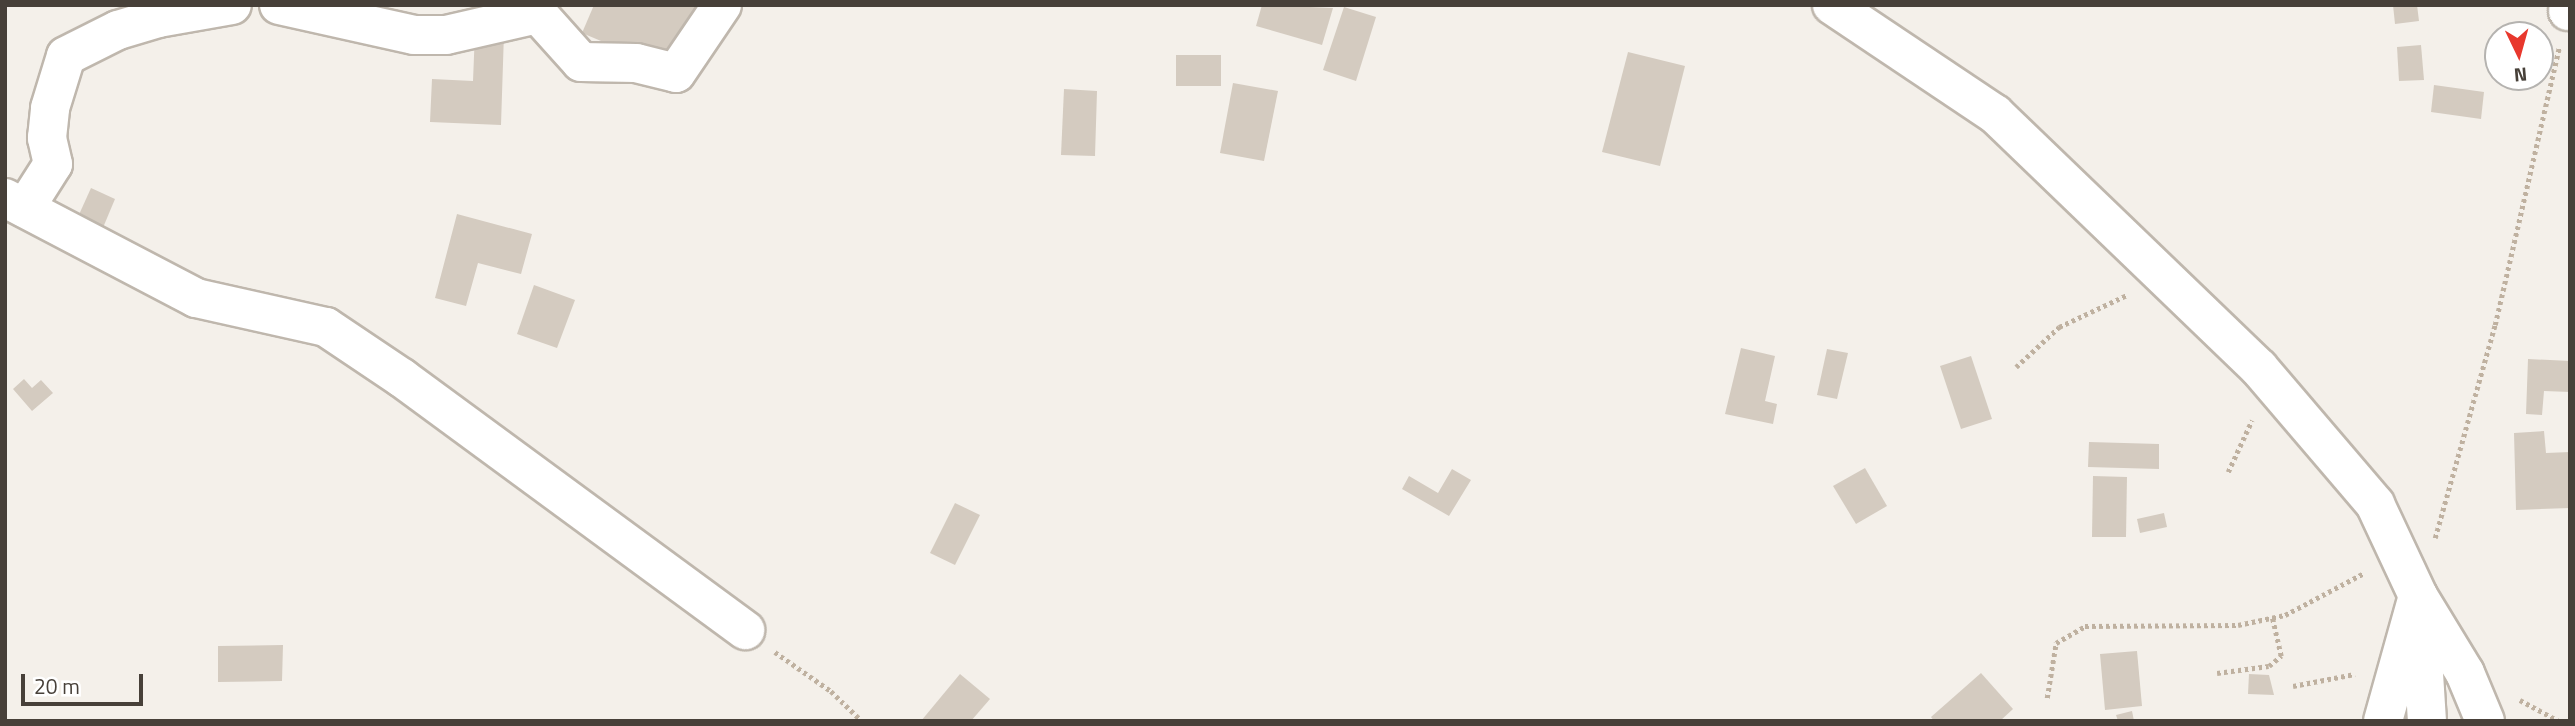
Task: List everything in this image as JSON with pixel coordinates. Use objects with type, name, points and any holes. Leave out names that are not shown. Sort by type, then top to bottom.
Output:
[{"type":"street","points":[[232,5],[158,18],[118,30],[66,56],[50,108],[47,138],[53,164],[15,203],[196,298],[326,327],[402,378],[745,630]]},
{"type":"street","points":[[279,5],[414,35],[446,34],[538,14],[581,62],[636,63],[676,73],[722,5]]},
{"type":"street","points":[[1832,5],[1996,114],[2167,279],[2284,397],[2375,504],[2416,592],[2465,673],[2485,721]]},
{"type":"street","points":[[2383,721],[2398,671],[2416,592]]},
{"type":"street","points":[[2416,592],[2427,721]]},
{"type":"path","points":[[2416,592],[2495,325],[2569,10]]},
{"type":"path","points":[[2015,366],[2059,327],[2167,279]]},
{"type":"path","points":[[2228,472],[2255,416],[2284,397]]},
{"type":"path","points":[[2047,698],[2056,643],[2085,626],[2238,625],[2272,618],[2296,610],[2385,560],[2394,560],[2416,592]]},
{"type":"path","points":[[2217,673],[2269,666],[2281,656],[2272,618]]},
{"type":"path","points":[[745,630],[831,691],[862,721]]},
{"type":"path","points":[[2294,686],[2368,671],[2398,671]]},
{"type":"building","points":[[594,5],[697,5],[670,70],[582,33]]},
{"type":"building","points":[[1262,5],[1333,8],[1322,45],[1256,26]]},
{"type":"building","points":[[2393,5],[2417,5],[2419,21],[2395,24]]},
{"type":"building","points":[[1344,7],[1376,17],[1356,81],[1323,70]]},
{"type":"building","points":[[475,31],[504,33],[501,125],[430,122],[432,79],[473,81]]},
{"type":"building","points":[[2421,45],[2424,80],[2399,81],[2397,47]]},
{"type":"building","points":[[1628,52],[1685,66],[1660,166],[1602,152]]},
{"type":"building","points":[[1176,55],[1221,55],[1221,86],[1176,86]]},
{"type":"building","points":[[1233,83],[1278,91],[1264,161],[1220,153]]},
{"type":"building","points":[[2434,85],[2484,92],[2481,119],[2431,112]]},
{"type":"building","points":[[1064,89],[1097,91],[1095,156],[1061,155]]},
{"type":"building","points":[[91,188],[115,199],[102,230],[77,219]]},
{"type":"building","points":[[457,214],[532,234],[521,274],[478,263],[466,306],[435,298]]},
{"type":"building","points":[[534,285],[575,300],[557,348],[517,334]]},
{"type":"building","points":[[1741,348],[1775,356],[1765,401],[1777,404],[1773,424],[1725,414]]},
{"type":"building","points":[[1827,349],[1848,353],[1837,399],[1817,395]]},
{"type":"building","points":[[1971,356],[1992,419],[1961,429],[1940,366]]},
{"type":"building","points":[[2528,359],[2570,361],[2570,392],[2544,391],[2542,415],[2526,414]]},
{"type":"building","points":[[24,379],[32,388],[41,380],[53,393],[32,411],[13,389]]},
{"type":"building","points":[[2544,431],[2546,453],[2570,452],[2570,508],[2516,510],[2514,433]]},
{"type":"building","points":[[2089,442],[2159,444],[2159,469],[2088,467]]},
{"type":"building","points":[[1865,468],[1887,506],[1856,524],[1833,486]]},
{"type":"building","points":[[1452,469],[1471,480],[1449,516],[1402,489],[1409,476],[1438,493]]},
{"type":"building","points":[[2093,476],[2127,477],[2126,537],[2092,537]]},
{"type":"building","points":[[955,503],[980,515],[955,565],[930,553]]},
{"type":"building","points":[[2164,513],[2167,527],[2140,533],[2137,519]]},
{"type":"building","points":[[283,645],[282,681],[218,682],[218,646]]},
{"type":"building","points":[[2137,651],[2142,706],[2105,710],[2100,654]]},
{"type":"building","points":[[1981,673],[2013,709],[2000,721],[1934,721],[1931,717]]},
{"type":"building","points":[[960,674],[990,699],[971,721],[921,721]]},
{"type":"building","points":[[2249,674],[2269,675],[2274,695],[2248,694]]},
{"type":"building","points":[[2132,711],[2134,721],[2118,721],[2116,715]]}]
